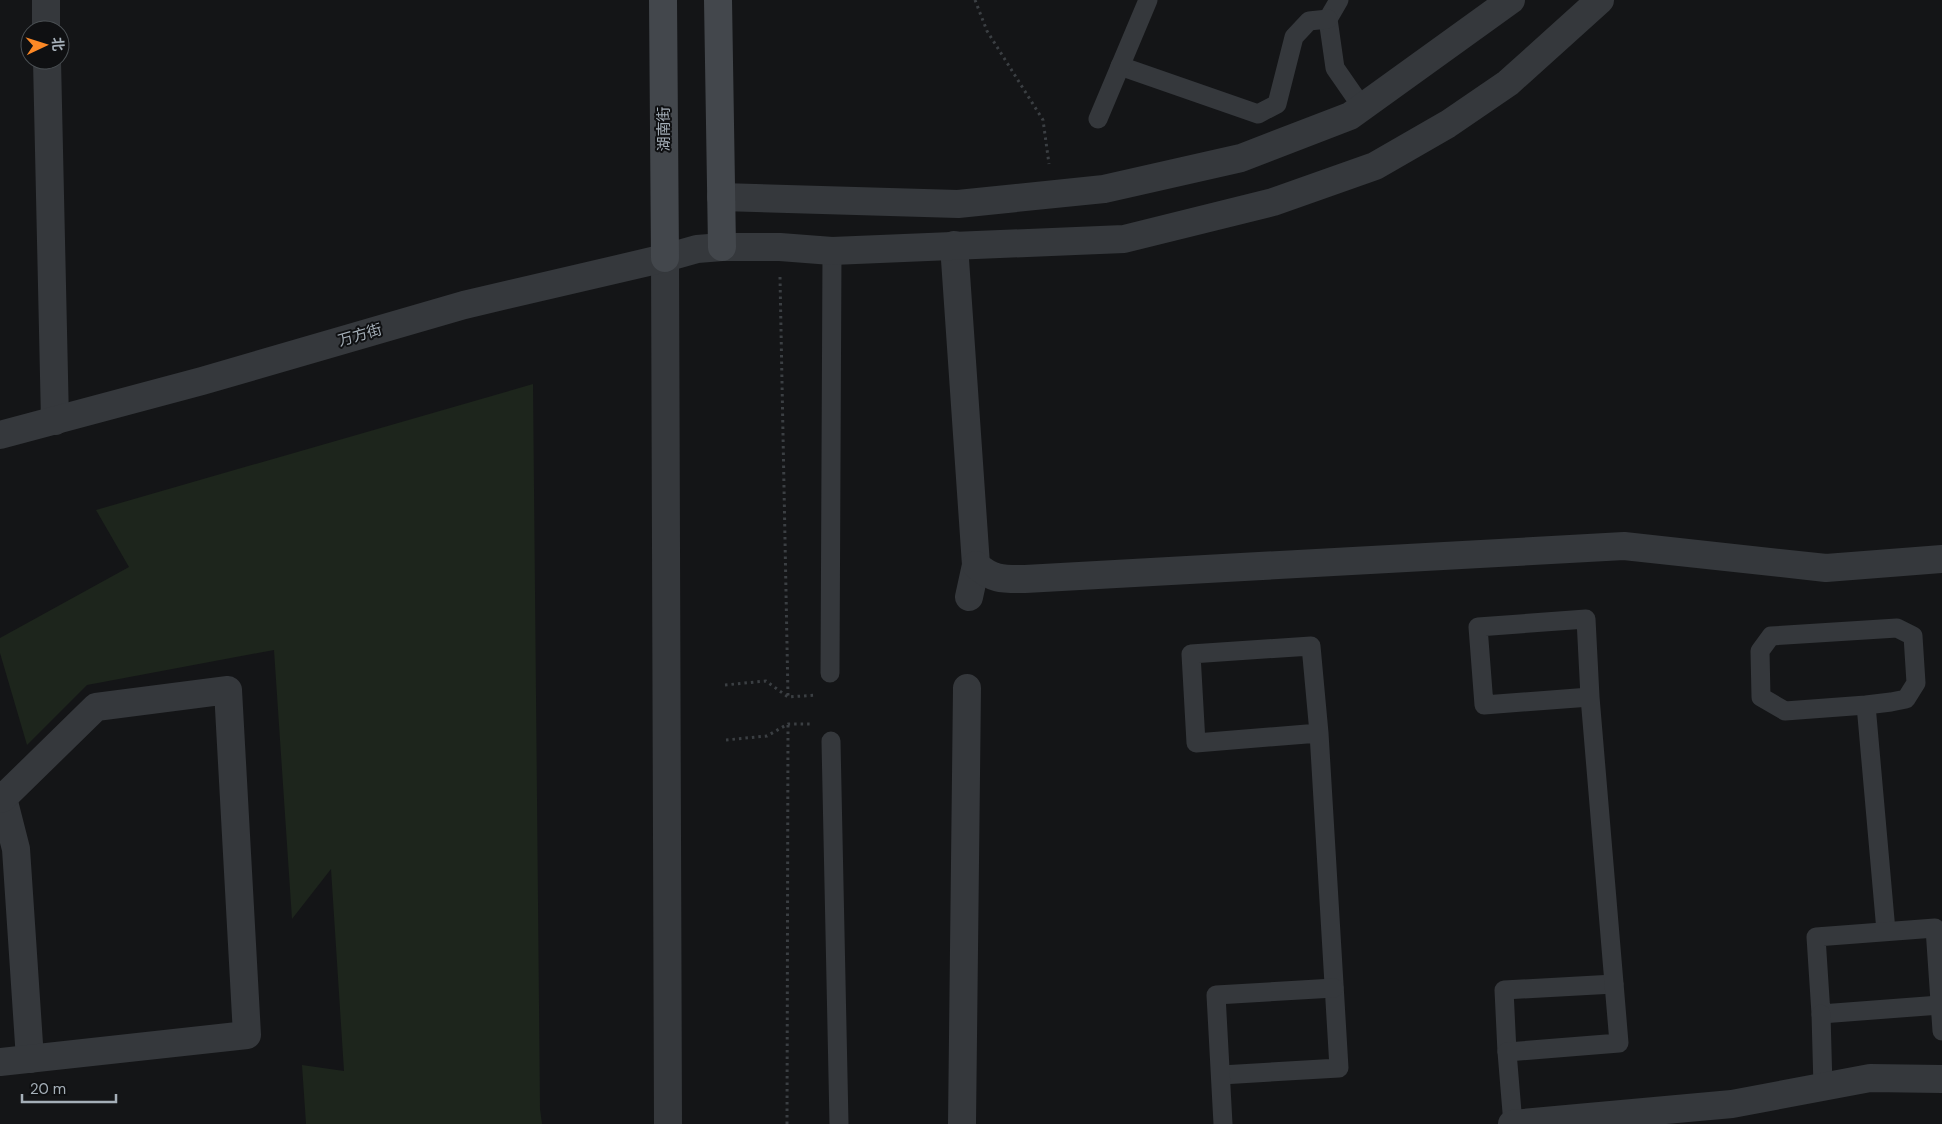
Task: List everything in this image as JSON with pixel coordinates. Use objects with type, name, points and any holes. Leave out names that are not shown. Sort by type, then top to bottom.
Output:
[{"type":"main road","name":"湖南街","points":[[663,0],[665,258]]},
{"type":"main road","points":[[718,0],[722,247]]},
{"type":"street","points":[[46,0],[46,20]]},
{"type":"street","points":[[721,197],[958,204],[1104,189],[1240,158],[1350,116],[1511,0]]},
{"type":"street","name":"万方街","points":[[0,435],[202,382],[464,305],[697,249],[780,247],[832,252],[954,245],[1124,239],[1273,202],[1374,166],[1448,124],[1508,83],[1600,0]]},
{"type":"street","points":[[47,70],[55,421]]},
{"type":"street","points":[[954,245],[976,565],[969,597]]},
{"type":"street","points":[[665,258],[668,1124]]},
{"type":"street","points":[[976,565],[987,575],[1001,579],[1025,579],[1624,546],[1826,568],[1942,559]]},
{"type":"street","points":[[962,1124],[967,688]]},
{"type":"street","points":[[0,1062],[30,1059],[247,1035],[228,690],[96,707],[2,799],[16,849],[30,1059]]},
{"type":"street","points":[[1512,1124],[1732,1104],[1870,1078],[1942,1079]]},
{"type":"lane","points":[[1098,119],[1148,0]]},
{"type":"lane","points":[[1338,0],[1328,19],[1335,68],[1362,107]]},
{"type":"lane","points":[[1120,66],[1258,114],[1277,104],[1294,37],[1309,21],[1328,19]]},
{"type":"lane","points":[[830,673],[832,252]]},
{"type":"lane","points":[[1507,1052],[1619,1043],[1590,697],[1586,618],[1478,627],[1484,705],[1590,697]]},
{"type":"lane","points":[[1897,628],[1913,636],[1916,683],[1906,699],[1866,705],[1785,711],[1761,697],[1760,651],[1771,636],[1897,628]]},
{"type":"lane","points":[[1221,1075],[1339,1068],[1319,733],[1312,646],[1191,654],[1196,743],[1319,733]]},
{"type":"lane","points":[[1866,705],[1886,931]]},
{"type":"lane","points":[[831,741],[839,1124]]},
{"type":"lane","points":[[1823,1086],[1816,937],[1935,928],[1942,1031]]},
{"type":"lane","points":[[1512,1124],[1504,990],[1614,984]]},
{"type":"lane","points":[[1223,1124],[1216,995],[1334,988]]},
{"type":"lane","points":[[1821,1014],[1940,1005]]},
{"type":"path","points":[[975,0],[987,31],[1043,120],[1053,194]]},
{"type":"path","points":[[780,247],[788,697]]},
{"type":"path","points":[[725,685],[766,681],[788,697],[820,695]]},
{"type":"path","points":[[787,1124],[788,724]]},
{"type":"path","points":[[726,740],[767,736],[788,724],[821,724]]},
{"type":"shaded area","points":[[533,384],[540,1109],[542,1124],[306,1124],[302,1065],[344,1071],[331,869],[292,919],[274,650],[87,685],[27,745],[0,653],[0,638],[129,567],[96,510]]}]
